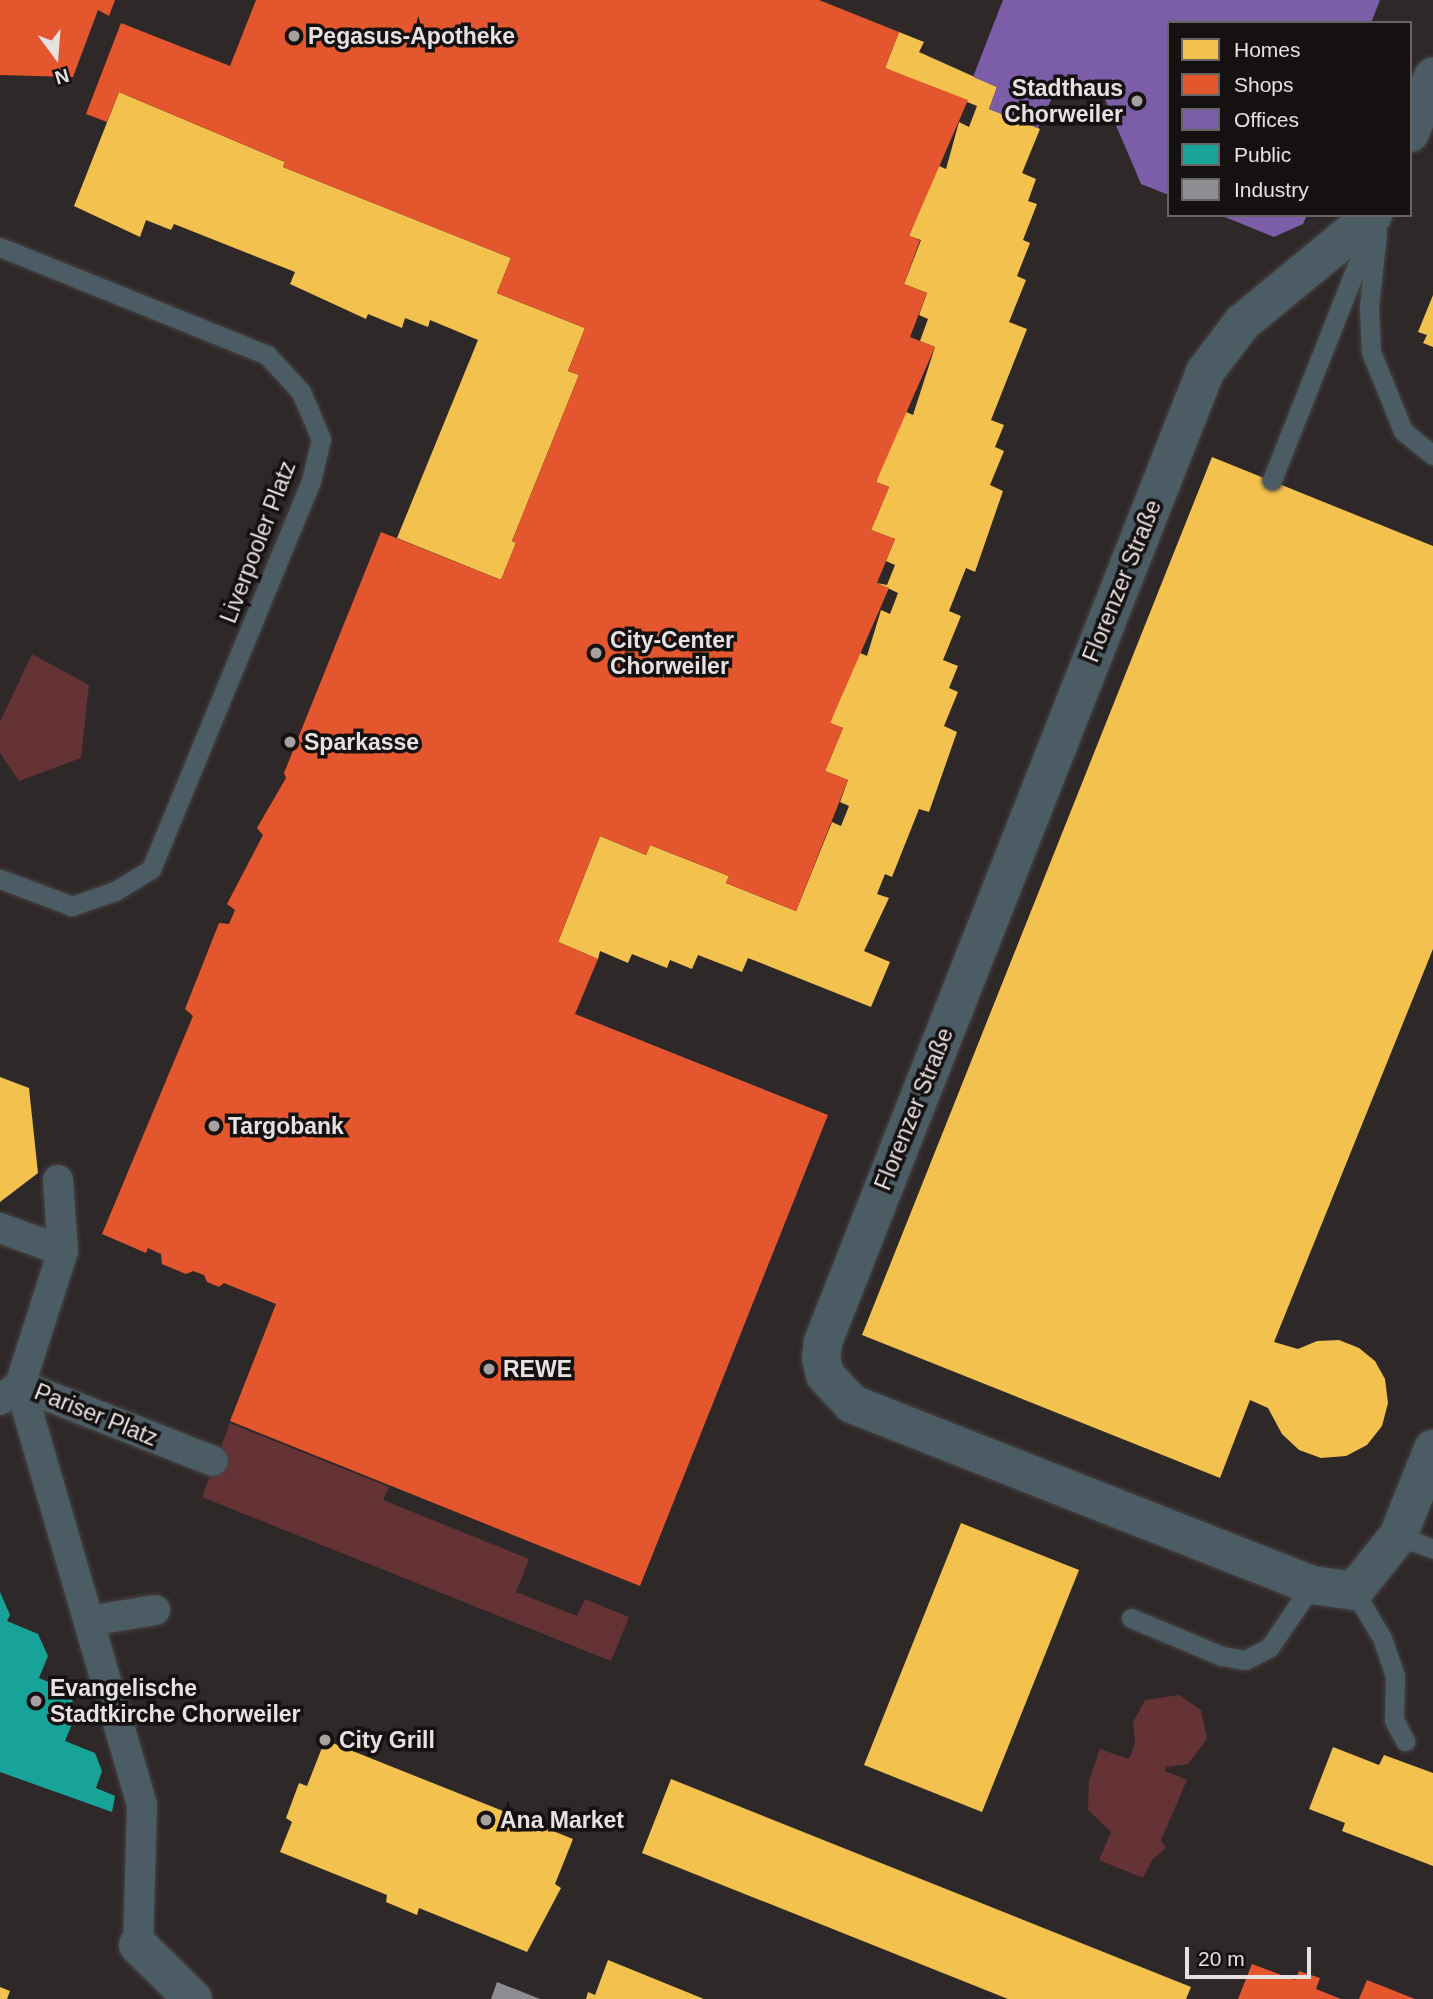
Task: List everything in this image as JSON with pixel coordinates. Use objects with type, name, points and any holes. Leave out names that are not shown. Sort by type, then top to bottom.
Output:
[{"type":"street","points":[[1412,128],[1433,77]]},
{"type":"street","name":"Florenzer Straße","points":[[1354,1591],[1312,1585],[852,1404],[825,1375],[821,1358],[823,1342],[1205,372],[1242,323],[1374,217]]},
{"type":"street","name":"Pariser Platz","points":[[58,1180],[63,1251],[10,1392],[213,1461]]},
{"type":"street","points":[[0,1227],[63,1251]]},
{"type":"street","points":[[10,1392],[89,1621],[142,1805],[138,1945],[193,1999]]},
{"type":"street","points":[[1354,1591],[1398,1536],[1433,1449]]},
{"type":"street","points":[[89,1621],[155,1610]]},
{"type":"lane","points":[[1272,480],[1376,217]]},
{"type":"lane","points":[[1377,217],[1368,307],[1371,352],[1403,431],[1433,455]]},
{"type":"lane","name":"Liverpooler Platz","points":[[0,247],[267,355],[301,392],[321,439],[311,481],[151,869],[115,891],[72,906],[0,879]]},
{"type":"lane","points":[[1398,1536],[1433,1549]]},
{"type":"lane","points":[[1131,1618],[1222,1656],[1245,1660],[1269,1648],[1312,1585]]},
{"type":"lane","points":[[1354,1591],[1382,1638],[1391,1663],[1395,1675],[1394,1720],[1405,1741]]},
{"type":"shaded area","points":[[32,654],[89,685],[81,758],[19,781],[0,753],[0,722]]},
{"type":"shaded area","points":[[230,1423],[389,1487],[383,1500],[529,1559],[516,1592],[577,1616],[585,1599],[629,1617],[611,1661],[202,1497]]},
{"type":"shaded area","points":[[1179,1695],[1201,1710],[1207,1739],[1188,1764],[1166,1767],[1165,1771],[1187,1780],[1161,1840],[1166,1848],[1152,1860],[1143,1878],[1099,1860],[1111,1832],[1088,1810],[1089,1780],[1100,1749],[1129,1759],[1135,1743],[1133,1722],[1145,1700]]},
{"type":"building: Homes","points":[[899,32],[924,42],[919,52],[997,87],[989,109],[1040,129],[1022,173],[1036,179],[1028,201],[1037,204],[1023,240],[1030,243],[1017,276],[1026,280],[1009,322],[1027,329],[991,420],[1004,425],[995,447],[1004,451],[990,485],[1003,491],[975,572],[966,568],[949,611],[961,616],[943,660],[958,666],[949,688],[958,692],[944,726],[957,732],[929,812],[919,809],[892,877],[885,874],[877,894],[889,898],[864,951],[890,962],[871,1007],[748,958],[742,972],[698,955],[692,969],[670,960],[667,968],[632,954],[628,963],[600,951],[598,959],[558,942],[600,836],[646,855],[650,845],[729,876],[726,883],[796,911],[832,822],[841,826],[849,806],[840,802],[848,780],[825,771],[843,728],[830,723],[858,652],[867,656],[881,610],[890,614],[898,593],[877,583],[887,585],[895,565],[886,561],[895,539],[871,530],[889,487],[876,482],[904,411],[913,415],[935,347],[920,341],[928,319],[919,315],[927,293],[904,284],[921,240],[909,236],[937,165],[946,169],[959,122],[969,127],[977,106],[885,68]]},
{"type":"building: Homes","points":[[119,92],[285,162],[283,167],[511,258],[497,293],[585,328],[568,371],[579,375],[512,541],[516,543],[501,580],[397,538],[478,340],[430,320],[428,327],[405,318],[402,328],[368,314],[366,319],[290,284],[295,272],[174,224],[171,230],[146,220],[140,237],[74,206]]},
{"type":"building: Homes","points":[[1433,295],[1433,347],[1423,343],[1427,335],[1418,332]]},
{"type":"building: Homes","points":[[1212,457],[1433,546],[1433,949],[1274,1342],[1298,1349],[1317,1341],[1339,1340],[1359,1348],[1375,1361],[1385,1379],[1388,1403],[1382,1426],[1367,1445],[1346,1456],[1321,1458],[1299,1450],[1282,1434],[1268,1408],[1250,1400],[1220,1478],[862,1335]]},
{"type":"building: Homes","points":[[0,1077],[29,1088],[38,1173],[0,1202]]},
{"type":"building: Homes","points":[[961,1523],[1079,1570],[982,1812],[864,1765]]},
{"type":"building: Homes","points":[[325,1740],[573,1839],[555,1884],[561,1888],[527,1952],[419,1908],[417,1915],[386,1902],[387,1895],[280,1852],[292,1822],[286,1818],[299,1783],[307,1786]]},
{"type":"building: Homes","points":[[1333,1747],[1379,1765],[1384,1755],[1433,1773],[1433,1866],[1342,1831],[1345,1823],[1309,1809]]},
{"type":"building: Homes","points":[[671,1779],[1191,1987],[1186,1999],[1008,1999],[642,1853]]},
{"type":"building: Homes","points":[[608,1960],[704,1999],[586,1999],[588,1992],[595,1995]]},
{"type":"building: Homes","points":[[0,1987],[10,1991],[7,1999],[0,1999]]},
{"type":"building: Shops","points":[[0,0],[115,0],[109,16],[98,10],[73,77],[0,75]]},
{"type":"building: Shops","name":"City-Center Chorweiler","points":[[256,0],[819,0],[899,32],[885,68],[968,100],[909,236],[920,240],[904,284],[927,293],[910,337],[935,347],[876,482],[889,487],[871,530],[895,539],[877,583],[889,588],[830,723],[843,728],[825,771],[848,780],[796,911],[726,883],[729,876],[650,845],[646,855],[600,836],[558,942],[598,959],[575,1014],[828,1115],[640,1586],[230,1421],[276,1304],[224,1283],[219,1287],[207,1282],[204,1275],[193,1271],[186,1274],[162,1264],[161,1254],[148,1248],[146,1253],[102,1234],[193,1016],[185,1009],[219,923],[229,924],[235,910],[227,904],[263,835],[257,828],[286,778],[284,773],[381,532],[501,580],[516,543],[512,541],[579,375],[568,371],[585,328],[497,293],[511,258],[283,167],[285,162],[119,92],[107,122],[86,114],[121,23],[230,66]]},
{"type":"building: Shops","points":[[1252,1964],[1295,1980],[1299,1971],[1320,1978],[1316,1989],[1341,1999],[1238,1999]]},
{"type":"building: Shops","points":[[1367,1980],[1415,1999],[1359,1999]]},
{"type":"building: Offices","name":"Stadthaus Chorweiler","points":[[1003,0],[1380,0],[1372,21],[1167,21],[1167,194],[1141,184],[1104,97],[1060,80],[1038,128],[989,109],[997,87],[973,77]]},
{"type":"building: Offices","points":[[1225,217],[1306,217],[1303,224],[1274,237]]},
{"type":"building: Public","name":"Evangelische Stadtkirche Chorweiler","points":[[0,1592],[10,1615],[7,1621],[38,1634],[48,1656],[39,1678],[68,1690],[77,1712],[65,1741],[95,1753],[102,1771],[96,1788],[115,1796],[112,1812],[0,1772]]},
{"type":"building: Industry","points":[[497,1982],[540,1999],[491,1999]]},
{"type":"place","name":"Pegasus-Apotheke","points":[[294,36]]},
{"type":"place","name":"Stadthaus Chorweiler","points":[[1137,101]]},
{"type":"place","name":"City-Center Chorweiler","points":[[596,653]]},
{"type":"place","name":"Sparkasse","points":[[290,742]]},
{"type":"place","name":"Targobank","points":[[214,1126]]},
{"type":"place","name":"REWE","points":[[489,1369]]},
{"type":"place","name":"Evangelische Stadtkirche Chorweiler","points":[[36,1701]]},
{"type":"place","name":"City Grill","points":[[325,1740]]},
{"type":"place","name":"Ana Market","points":[[486,1820]]}]
